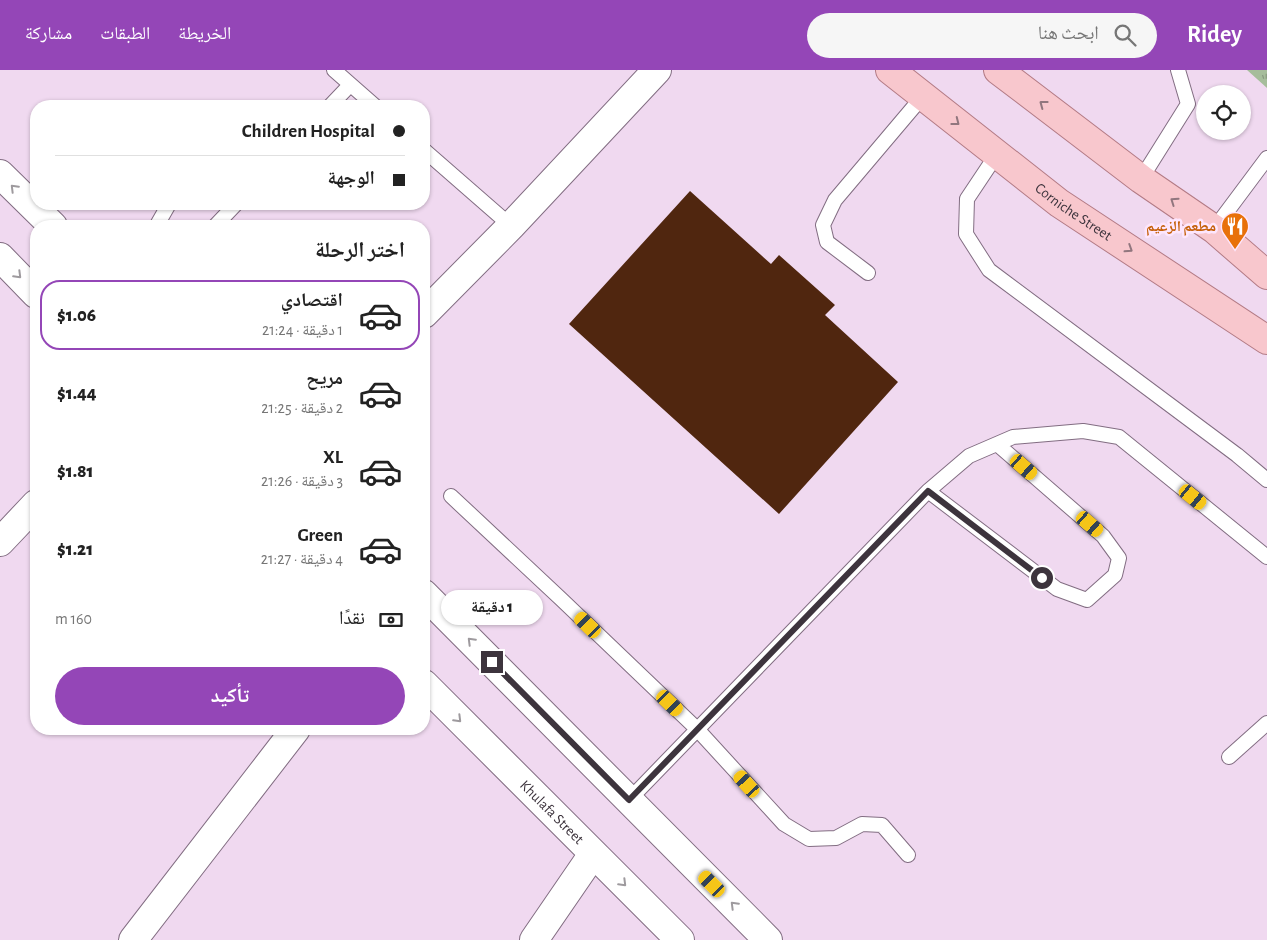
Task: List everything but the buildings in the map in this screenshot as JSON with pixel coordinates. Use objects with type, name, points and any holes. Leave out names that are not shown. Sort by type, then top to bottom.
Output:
[{"type":"main road","name":"Corniche Street","points":[[890,70],[1059,203],[1267,340]]},
{"type":"main road","points":[[998,70],[1142,179],[1214,229],[1267,275]]},
{"type":"street","points":[[430,308],[511,226],[657,70]]},
{"type":"street","points":[[0,174],[30,203]]},
{"type":"street","points":[[37,210],[47,220]]},
{"type":"street","points":[[0,257],[30,288]]},
{"type":"street","points":[[0,542],[30,510]]},
{"type":"street","points":[[430,600],[768,940]]},
{"type":"street","name":"Khulafa Street","points":[[430,690],[680,940]]},
{"type":"street","points":[[133,940],[291,735]]},
{"type":"street","points":[[534,940],[593,854]]},
{"type":"lane","points":[[334,70],[368,100]]},
{"type":"lane","points":[[1142,179],[1188,104],[1178,70]]},
{"type":"lane","points":[[336,100],[350,85]]},
{"type":"lane","points":[[868,273],[827,242],[823,225],[835,200],[923,96]]},
{"type":"lane","points":[[997,154],[968,199],[966,234],[988,270],[1237,454],[1267,480]]},
{"type":"lane","points":[[430,155],[511,226]]},
{"type":"lane","points":[[1214,229],[1267,158]]},
{"type":"lane","points":[[221,220],[230,210]]},
{"type":"lane","points":[[629,800],[928,491],[969,456],[1013,437],[1083,431],[1118,437],[1267,557]]},
{"type":"lane","points":[[928,491],[1056,589],[1087,600],[1115,575],[1120,558],[1104,536],[998,444]]},
{"type":"lane","points":[[451,496],[698,729],[784,824],[809,839],[836,838],[862,824],[882,825],[908,855]]},
{"type":"lane","points":[[1229,757],[1267,723]]},
{"type":"green space","points":[[1247,70],[1267,70],[1267,88]]},
{"type":"place","name":"مطعم الزعيم","points":[[1235,250]]},
{"type":"route","points":[[492,662],[629,800],[928,491],[1042,578]]}]
